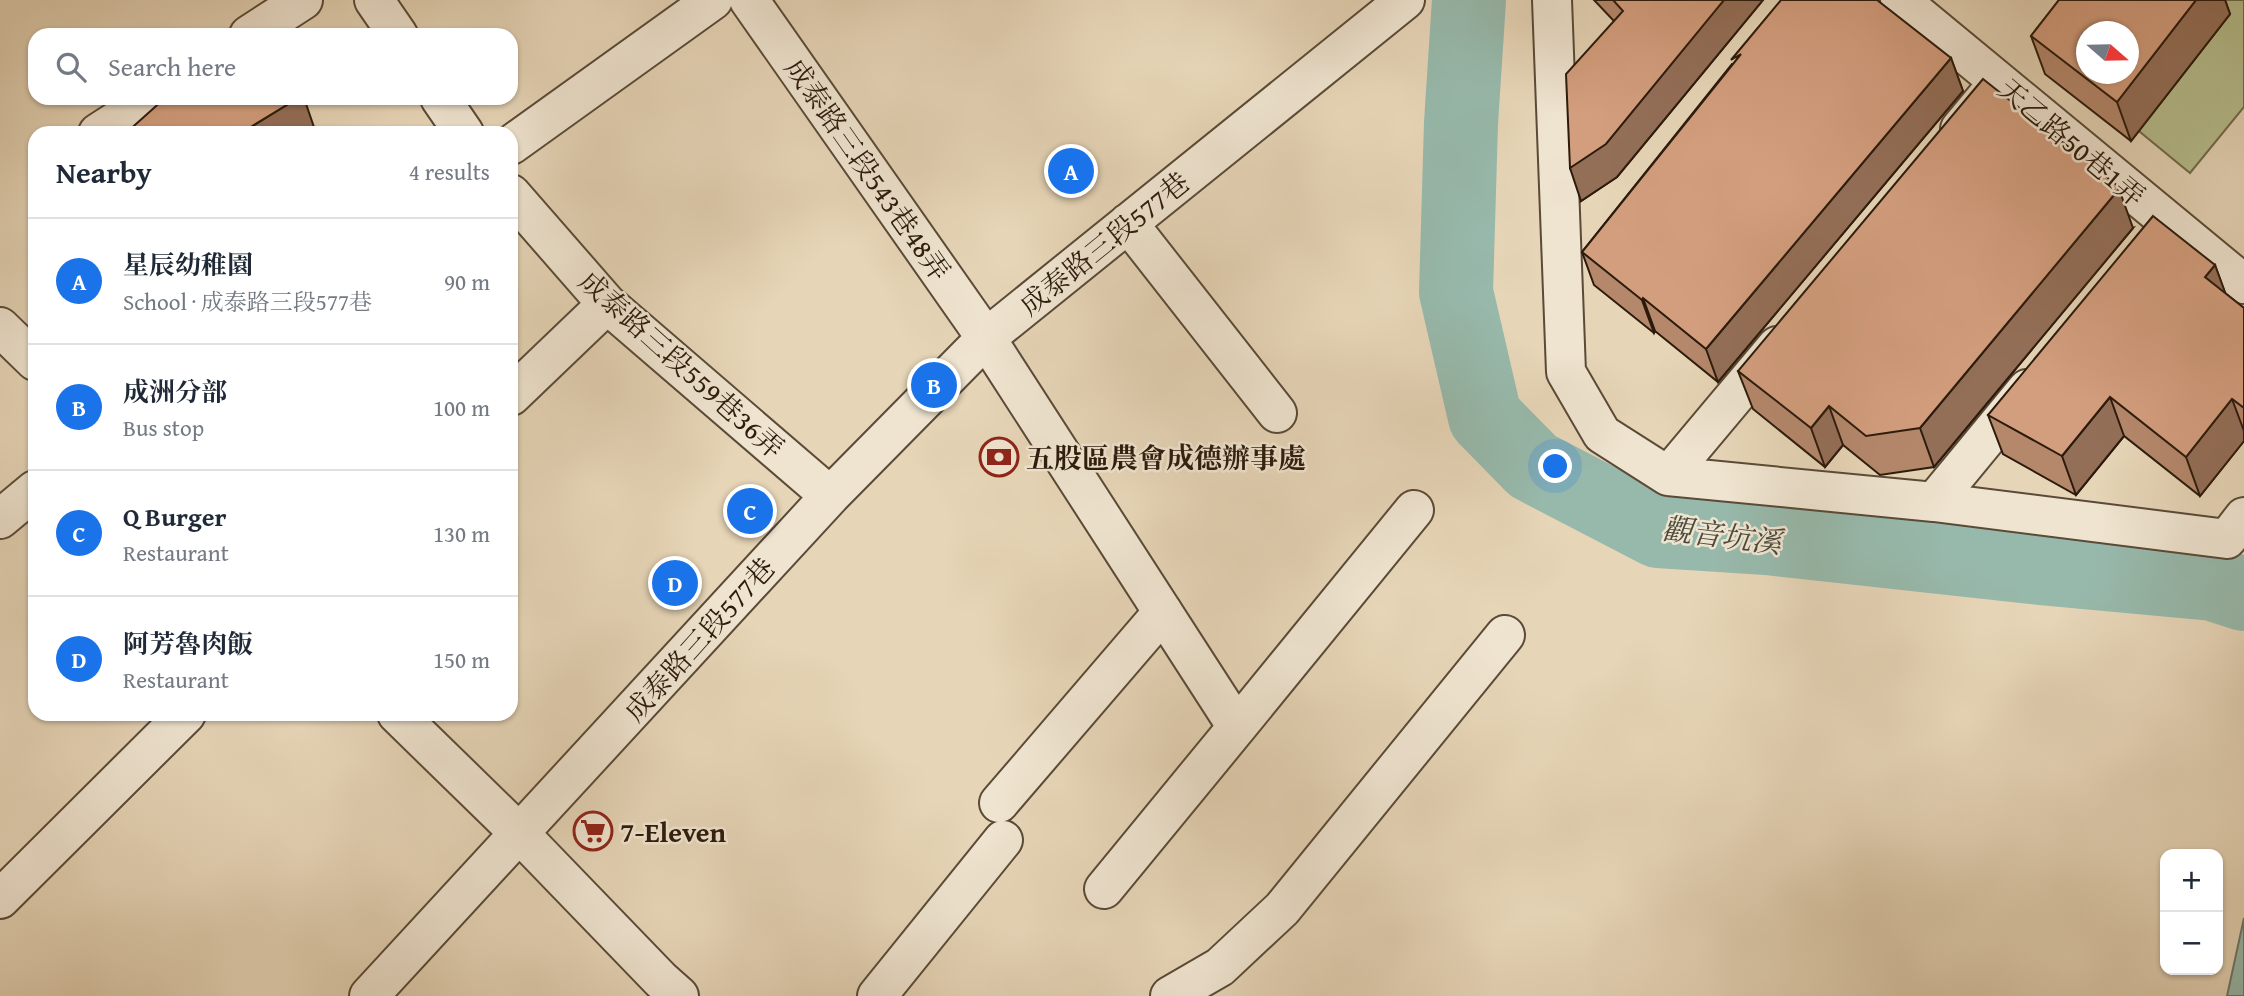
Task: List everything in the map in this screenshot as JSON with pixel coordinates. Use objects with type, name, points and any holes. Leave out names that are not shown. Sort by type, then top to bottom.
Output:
[{"type":"street","points":[[260,28],[303,0]]},
{"type":"street","points":[[374,0],[393,28]]},
{"type":"street","points":[[518,140],[713,0]]},
{"type":"street","name":"成泰路三段543巷48弄","points":[[749,0],[986,338],[1237,727]]},
{"type":"street","points":[[1552,0],[1566,372],[1602,434],[1668,476],[1934,502],[2227,539],[2244,517]]},
{"type":"street","name":"天乙路50巷1弄","points":[[1900,0],[2244,284]]},
{"type":"street","name":"成泰路三段577巷","points":[[369,996],[830,496],[986,338],[1402,1]]},
{"type":"street","points":[[1937,157],[1999,82]]},
{"type":"street","points":[[109,126],[141,105]]},
{"type":"street","points":[[445,105],[459,126]]},
{"type":"street","name":"成泰路三段559巷36弄","points":[[518,202],[607,304],[830,496]]},
{"type":"street","points":[[2141,252],[2167,221]]},
{"type":"street","points":[[1129,223],[1277,413]]},
{"type":"street","points":[[1563,278],[1598,236]]},
{"type":"street","points":[[518,389],[607,304]]},
{"type":"street","points":[[1668,476],[1802,316]]},
{"type":"street","points":[[0,327],[28,354]]},
{"type":"street","points":[[1934,502],[2046,366]]},
{"type":"street","points":[[0,519],[28,495]]},
{"type":"street","points":[[1104,889],[1414,510]]},
{"type":"street","points":[[999,803],[1163,612]]},
{"type":"street","points":[[1170,996],[1220,967],[1282,909],[1505,635]]},
{"type":"street","points":[[0,899],[179,721]]},
{"type":"street","points":[[404,721],[520,834],[662,991]]},
{"type":"street","points":[[877,996],[1003,840]]},
{"type":"green space","points":[[2088,0],[2244,0],[2244,107],[2190,173],[2082,84],[2139,84],[2139,21],[2076,21],[2076,79],[2044,53]]},
{"type":"water","points":[[2087,556],[2244,583],[2244,604],[2097,587]]},
{"type":"water","points":[[2244,918],[2244,996],[2227,996]]},
{"type":"building","points":[[1613,0],[1724,0],[1606,144],[1570,168],[1566,74],[1623,11]]},
{"type":"building","points":[[1781,0],[1877,0],[1951,58],[1706,349],[1582,252]]},
{"type":"building","points":[[2059,0],[2196,0],[2139,74],[2139,21],[2076,21],[2076,71],[2031,36]]},
{"type":"building","points":[[1983,79],[2119,189],[1920,428],[1866,436],[1829,406],[1811,428],[1738,371]]},
{"type":"building","points":[[2094,84],[2131,84],[2117,102]]},
{"type":"building","points":[[157,105],[287,105],[252,126],[134,126]]},
{"type":"building","points":[[2153,216],[2215,265],[2205,277],[2244,308],[2244,408],[2232,399],[2186,457],[2110,397],[2062,456],[1988,415]]},
{"type":"waterway","name":"觀音坑溪","points":[[1469,0],[1461,123],[1456,292],[1485,417],[1533,466],[1658,531],[1767,538],[2213,584],[2244,594]]},
{"type":"place","name":"星辰幼稚園","points":[[1071,171]]},
{"type":"place","name":"成洲分部","points":[[934,385]]},
{"type":"place","name":"五股區農會成德辦事處","points":[[999,457]]},
{"type":"place","name":"Q Burger","points":[[750,511]]},
{"type":"place","name":"阿芳魯肉飯","points":[[675,583]]},
{"type":"place","name":"7-Eleven","points":[[593,831]]}]
